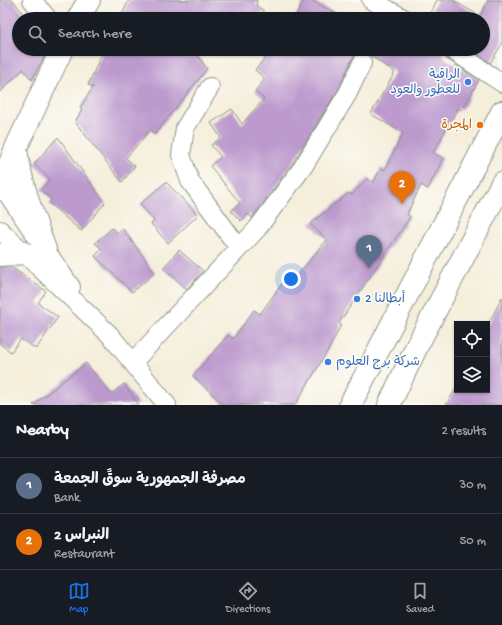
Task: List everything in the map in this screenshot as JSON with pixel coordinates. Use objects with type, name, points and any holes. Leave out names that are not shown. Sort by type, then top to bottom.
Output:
[{"type":"main road","points":[[82,12],[88,0]]},
{"type":"main road","points":[[1,188],[16,148],[59,56]]},
{"type":"main road","points":[[350,405],[502,112]]},
{"type":"main road","points":[[16,148],[21,181],[45,249]]},
{"type":"main road","points":[[389,405],[417,346],[502,182]]},
{"type":"main road","points":[[0,255],[24,253]]},
{"type":"street","points":[[32,0],[42,12]]},
{"type":"street","points":[[371,0],[392,5]]},
{"type":"street","points":[[461,56],[502,83]]},
{"type":"street","points":[[133,362],[257,229],[303,167],[348,93],[362,63]]},
{"type":"street","points":[[210,87],[185,128],[180,155],[190,181],[239,248]]},
{"type":"street","points":[[1,188],[92,317]]},
{"type":"street","points":[[0,230],[92,317],[133,362],[167,405]]},
{"type":"building","points":[[0,0],[13,0],[22,12],[12,12],[12,56],[44,56],[32,80],[23,69],[0,92]]},
{"type":"building","points":[[129,0],[257,0],[256,5],[264,11],[263,12],[123,12]]},
{"type":"building","points":[[304,0],[311,0],[334,12],[298,12]]},
{"type":"building","points":[[437,0],[452,0],[473,12],[431,12]]},
{"type":"building","points":[[488,0],[502,0],[502,44],[490,63],[480,56],[490,56],[490,12],[482,12]]},
{"type":"building","points":[[101,56],[199,56],[207,69],[155,134],[150,130],[126,158],[135,166],[122,182],[75,122],[82,110],[80,108],[93,87],[88,85]]},
{"type":"building","points":[[266,56],[354,56],[339,88],[294,161],[252,218],[249,214],[241,221],[231,211],[240,203],[210,166],[221,157],[211,145],[221,138],[211,123],[232,109],[242,124],[264,99],[255,91],[265,79],[255,70]]},
{"type":"building","points":[[371,56],[444,56],[479,80],[462,110],[458,108],[433,153],[443,158],[428,189],[421,185],[407,214],[410,217],[339,323],[341,325],[330,347],[295,405],[224,405],[193,376],[228,335],[233,339],[254,310],[260,314],[289,274],[294,279],[327,240],[310,224],[349,193],[352,195],[368,178],[373,183],[381,168],[385,170],[403,133],[371,114],[395,72]]},
{"type":"building","points":[[58,137],[105,203],[81,231],[49,203],[52,200],[41,190],[50,179],[34,164]]},
{"type":"building","points":[[166,182],[198,215],[168,243],[151,224],[154,221],[140,204]]},
{"type":"building","points":[[112,228],[118,233],[122,228],[155,273],[132,292],[95,256],[102,249],[95,243]]},
{"type":"building","points":[[179,250],[203,271],[187,289],[163,268]]},
{"type":"building","points":[[0,267],[11,267],[46,291],[38,303],[58,317],[36,349],[21,339],[11,352],[0,344]]},
{"type":"building","points":[[502,297],[502,405],[446,405],[454,392],[454,393],[490,393],[490,321]]},
{"type":"building","points":[[86,363],[111,394],[124,384],[139,405],[33,405]]},
{"type":"place","name":"الراقية للعطور والعود","points":[[468,82]]},
{"type":"place","name":"المجرة","points":[[480,125]]},
{"type":"place","name":"النبراس 2","points":[[402,204]]},
{"type":"place","name":"مصرفة الجمهورية سوقً الجمعة","points":[[369,268]]},
{"type":"place","name":"أبطالنا 2","points":[[357,299]]},
{"type":"place","name":"شركة برج العلوم","points":[[328,362]]}]
